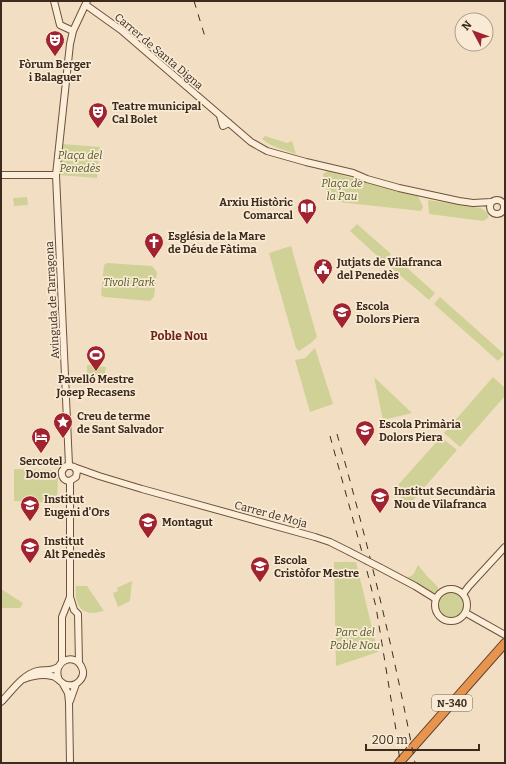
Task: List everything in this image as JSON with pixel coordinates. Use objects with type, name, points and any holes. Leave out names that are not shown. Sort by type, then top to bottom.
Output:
[{"type":"highway","name":"N-340","points":[[398,763],[505,643]]},
{"type":"street","points":[[54,1],[60,25],[73,31]]},
{"type":"street","name":"Avinguda de Tarragona","points":[[71,466],[56,175],[69,52],[73,31],[87,3]]},
{"type":"street","name":"Carrer de Santa Digna","points":[[87,3],[121,30],[219,114],[226,124],[254,144],[267,151],[326,167]]},
{"type":"street","points":[[326,167],[356,176],[361,173],[367,179]]},
{"type":"street","points":[[326,167],[362,179],[433,196],[473,203],[490,209],[494,214],[504,212],[504,204],[499,199],[494,199],[491,202],[473,203]]},
{"type":"street","points":[[1,174],[56,175]]},
{"type":"street","points":[[490,209],[491,202]]},
{"type":"street","points":[[71,466],[77,471],[77,476],[70,481],[65,480],[61,473],[64,467],[71,466]]},
{"type":"street","name":"Carrer de Moja","points":[[71,466],[142,489],[330,542],[415,586],[436,599]]},
{"type":"street","name":"Carrer de Moja","points":[[77,476],[82,473],[91,473]]},
{"type":"street","points":[[70,481],[70,597],[74,610],[78,614],[79,663],[83,673],[81,679],[76,684],[71,697],[70,763]]},
{"type":"street","points":[[463,594],[505,547]]},
{"type":"street","points":[[449,589],[459,591],[463,594],[467,603],[466,613],[458,620],[447,621],[442,619],[435,610],[436,599],[441,593],[449,589]]},
{"type":"street","points":[[70,597],[63,614],[60,664],[57,671],[61,682],[68,693],[70,707]]},
{"type":"street","points":[[65,611],[74,610]]},
{"type":"street","points":[[466,613],[503,634]]},
{"type":"street","points":[[1,702],[24,679],[37,671],[52,670],[70,659],[79,663]]},
{"type":"street","points":[[24,679],[34,676],[52,676],[70,686],[76,684]]},
{"type":"green space","points":[[265,136],[287,143],[292,141],[296,154],[270,144],[262,139]]},
{"type":"green space","name":"Plaça del Penedès","points":[[62,144],[100,147],[97,178],[59,175]]},
{"type":"green space","name":"Plaça de la Pau","points":[[328,171],[399,192],[418,196],[423,207],[421,211],[338,202],[328,195],[323,174]]},
{"type":"green space","points":[[27,197],[28,205],[14,206],[13,198]]},
{"type":"green space","points":[[428,200],[481,208],[489,214],[488,218],[483,221],[429,214]]},
{"type":"green space","points":[[357,224],[391,254],[384,262],[350,231]]},
{"type":"green space","points":[[291,246],[317,337],[299,351],[296,348],[269,253]]},
{"type":"green space","points":[[395,257],[435,293],[429,300],[388,265]]},
{"type":"green space","name":"Tivoli Park","points":[[107,263],[152,266],[157,272],[154,297],[150,301],[104,297],[101,295],[104,265]]},
{"type":"green space","points":[[440,297],[504,354],[498,361],[434,304]]},
{"type":"green space","points":[[315,348],[333,404],[310,412],[295,360],[305,358]]},
{"type":"green space","name":"Pavelló Mestre Josep Recasens","points":[[87,365],[106,367],[104,378],[87,377]]},
{"type":"green space","points":[[374,377],[412,413],[383,420]]},
{"type":"green space","points":[[493,377],[505,388],[505,396],[460,447],[444,433]]},
{"type":"green space","points":[[441,437],[457,450],[409,505],[405,506],[402,503],[398,485]]},
{"type":"green space","points":[[14,469],[51,470],[56,473],[58,479],[57,503],[14,501]]},
{"type":"green space","name":"Parc del Poble Nou","points":[[334,562],[356,562],[378,652],[336,666]]},
{"type":"green space","points":[[418,565],[438,587],[438,592],[433,593],[406,578],[413,575]]},
{"type":"green space","points":[[132,581],[130,601],[118,607],[113,593],[118,591],[117,588]]},
{"type":"green space","points":[[76,586],[87,586],[104,611],[89,613],[80,608],[76,598]]},
{"type":"green space","points":[[1,589],[23,603],[20,608],[1,608]]},
{"type":"green space","points":[[451,592],[460,596],[464,605],[460,614],[451,618],[442,614],[438,605],[442,596]]},
{"type":"railway","points":[[194,1],[206,40]]},
{"type":"railway","points":[[337,434],[380,598],[415,763]]},
{"type":"railway","points":[[330,436],[376,607],[400,763]]},
{"type":"place","name":"Fòrum Berger i Balaguer","points":[[55,57]]},
{"type":"place","name":"Teatre municipal Cal Bolet","points":[[98,129]]},
{"type":"place","name":"Arxiu Històric Comarcal","points":[[307,225]]},
{"type":"place","name":"Església de la Mare de Déu de Fàtima","points":[[154,259]]},
{"type":"place","name":"Jutjats de Vilafranca del Penedès","points":[[323,285]]},
{"type":"place","name":"Escola Dolors Piera","points":[[342,329]]},
{"type":"place","name":"Pavelló Mestre Josep Recasens","points":[[96,372]]},
{"type":"place","name":"Creu de terme de Sant Salvador","points":[[63,439]]},
{"type":"place","name":"Escola Primària Dolors Piera","points":[[365,447]]},
{"type":"place","name":"Sercotel Domo","points":[[41,454]]},
{"type":"place","name":"Institut Secundària Nou de Vilafranca","points":[[380,514]]},
{"type":"place","name":"Institut Eugeni d'Ors","points":[[30,522]]},
{"type":"place","name":"Montagut","points":[[148,539]]},
{"type":"place","name":"Institut Alt Penedès","points":[[30,564]]},
{"type":"place","name":"Escola Cristòfor Mestre","points":[[260,583]]},
{"type":"district","name":"Poble Nou","points":[[179,336]]}]
